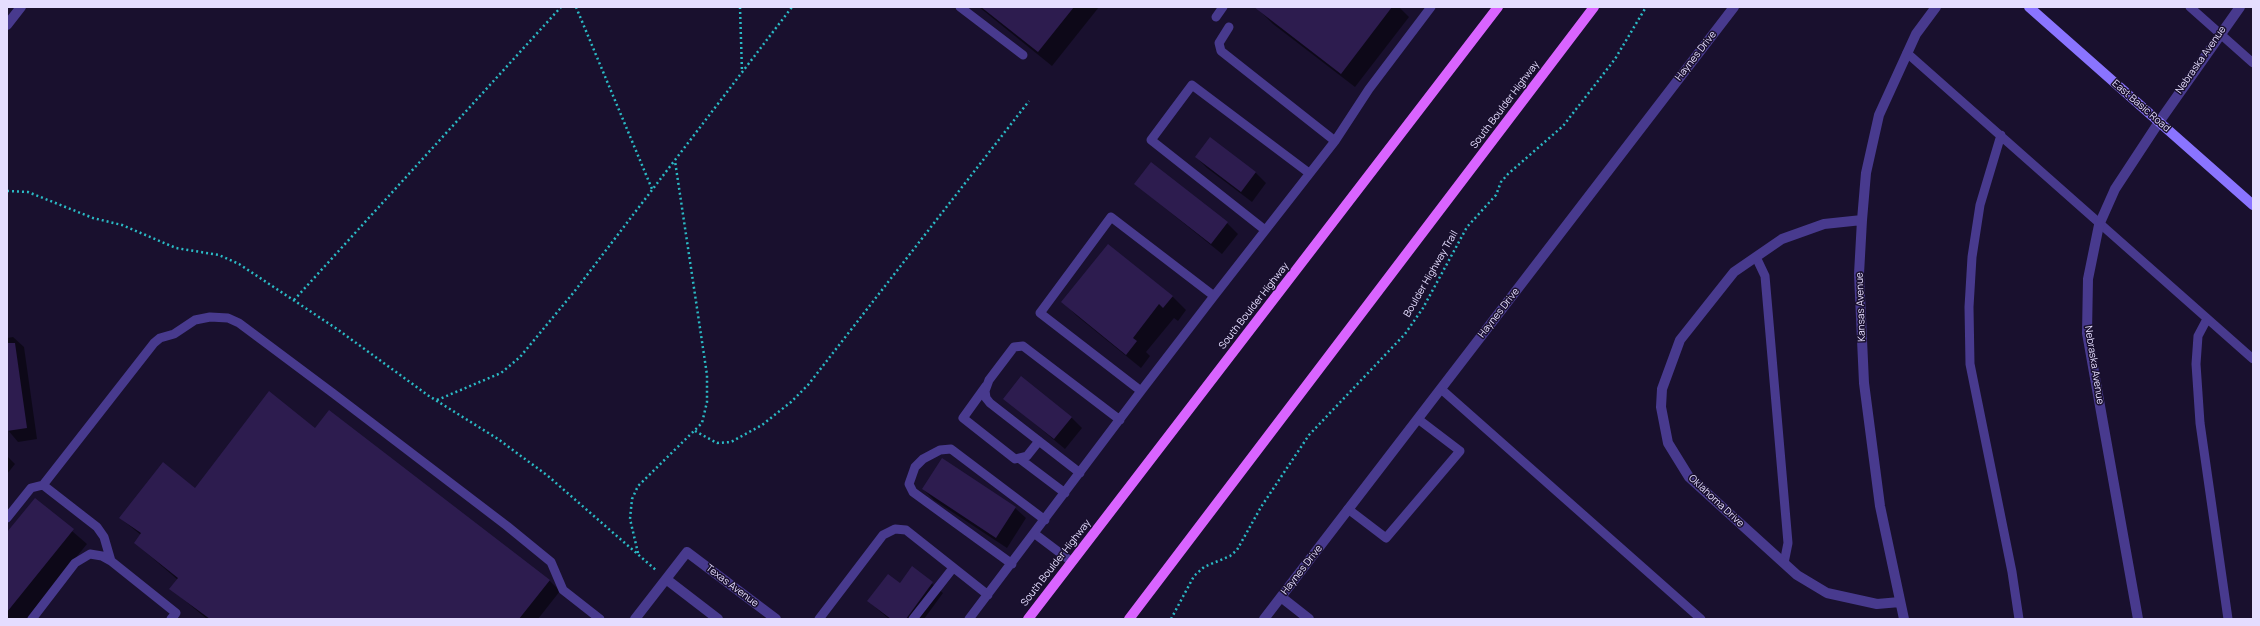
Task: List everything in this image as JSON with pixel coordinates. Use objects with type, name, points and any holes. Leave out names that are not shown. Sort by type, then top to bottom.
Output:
[{"type":"main road","name":"South Boulder Highway","points":[[1028,619],[1498,7]]},
{"type":"main road","name":"South Boulder Highway","points":[[1130,619],[1594,7]]},
{"type":"street","points":[[7,25],[21,7]]},
{"type":"street","name":"Haynes Drive","points":[[1264,619],[1734,7]]},
{"type":"street","name":"Kansas Avenue","points":[[1904,619],[1880,506],[1864,383],[1859,274],[1866,172],[1879,115],[1916,34],[1936,7]]},
{"type":"street","name":"East Basic Road","points":[[2029,7],[2253,205]]},
{"type":"street","name":"Nebraska Avenue","points":[[2138,619],[2087,333],[2088,278],[2099,225],[2115,189],[2159,122],[2240,7]]},
{"type":"street","name":"Oklahoma Drive","points":[[1862,220],[1824,224],[1782,238],[1734,272],[1680,340],[1662,389],[1661,407],[1668,443],[1689,477],[1797,575],[1828,593],[1877,604],[1900,602]]},
{"type":"street","name":"Texas Avenue","points":[[666,579],[687,552],[776,619]]},
{"type":"street","points":[[635,619],[666,579],[718,619]]},
{"type":"street","points":[[1281,597],[1309,619]]},
{"type":"lane","points":[[960,7],[1023,55]]},
{"type":"lane","points":[[1216,17],[1223,7]]},
{"type":"lane","points":[[969,619],[1035,534],[1141,391],[1335,141],[1350,117],[1431,7]]},
{"type":"lane","points":[[2190,7],[2253,63]]},
{"type":"lane","points":[[1229,27],[1219,43],[1222,51],[1335,141]]},
{"type":"lane","points":[[1907,53],[2001,135],[2099,225],[2253,359]]},
{"type":"lane","points":[[1265,230],[1151,140],[1192,85],[1309,173]]},
{"type":"lane","points":[[2001,135],[1980,205],[1972,257],[1969,307],[1970,364],[2012,572],[2019,619]]},
{"type":"lane","points":[[1141,391],[1040,313],[1112,218],[1214,296]]},
{"type":"lane","points":[[1756,256],[1765,276],[1788,543],[1784,563]]},
{"type":"lane","points":[[7,518],[31,488],[43,485],[154,342],[174,334],[195,320],[210,317],[228,318],[239,323],[328,389],[507,526],[551,562],[563,590],[600,619]]},
{"type":"lane","points":[[2207,319],[2198,336],[2196,364],[2200,423],[2228,619]]},
{"type":"lane","points":[[1039,441],[1027,456],[1020,459],[1015,459],[963,418],[1014,347],[1023,346],[1120,420]]},
{"type":"lane","points":[[986,386],[986,398],[990,403],[1080,473]]},
{"type":"lane","points":[[1441,389],[1701,619]]},
{"type":"lane","points":[[1348,510],[1386,538],[1460,451],[1418,419]]},
{"type":"lane","points":[[1012,564],[913,492],[909,484],[915,467],[923,459],[940,450],[951,449],[1045,520]]},
{"type":"lane","points":[[1020,459],[1065,493]]},
{"type":"lane","points":[[43,485],[97,527],[104,537],[111,561]]},
{"type":"lane","points":[[824,617],[883,534],[888,531],[906,530],[988,595]]},
{"type":"lane","points":[[1035,534],[1072,562]]},
{"type":"lane","points":[[32,619],[81,558],[90,554],[102,556],[111,561],[174,616],[184,619]]},
{"type":"lane","points":[[913,619],[953,568]]},
{"type":"path","points":[[294,300],[561,7]]},
{"type":"path","points":[[576,7],[652,190]]},
{"type":"path","points":[[740,7],[742,73]]},
{"type":"path","points":[[436,400],[493,377],[511,365],[574,292],[792,7]]},
{"type":"path","name":"Boulder Highway Trail","points":[[1171,619],[1194,576],[1204,567],[1230,556],[1237,550],[1265,501],[1309,435],[1404,334],[1423,308],[1468,227],[1496,195],[1502,182],[1508,174],[1563,126],[1615,59],[1646,7]]},
{"type":"path","points":[[695,431],[718,443],[731,442],[762,425],[791,402],[808,385],[1029,101]]},
{"type":"path","points":[[638,554],[630,520],[630,509],[635,493],[638,486],[695,431],[705,414],[708,387],[675,160]]},
{"type":"path","points":[[7,191],[28,192],[93,218],[122,225],[176,248],[227,257],[294,300],[436,400],[498,439],[548,476],[666,579]]},
{"type":"building","points":[[981,7],[1074,7],[1038,52]]},
{"type":"building","points":[[1254,7],[1392,7],[1341,74]]},
{"type":"building","points":[[1210,137],[1256,172],[1241,192],[1195,157]]},
{"type":"building","points":[[1151,162],[1228,222],[1211,244],[1134,184]]},
{"type":"building","points":[[1108,244],[1173,296],[1163,308],[1159,304],[1133,338],[1137,341],[1126,355],[1061,302]]},
{"type":"building","points":[[7,343],[15,343],[27,428],[7,431]]},
{"type":"building","points":[[1021,376],[1072,417],[1054,439],[1003,399]]},
{"type":"building","points":[[269,391],[315,428],[329,410],[550,580],[519,619],[210,619],[169,589],[178,578],[134,543],[141,533],[119,518],[163,462],[195,488]]},
{"type":"building","points":[[942,458],[1016,507],[996,538],[922,489]]},
{"type":"building","points":[[35,498],[74,529],[7,612],[7,532]]},
{"type":"building","points":[[912,566],[933,582],[906,619],[891,619],[867,601],[888,574],[900,583]]}]
